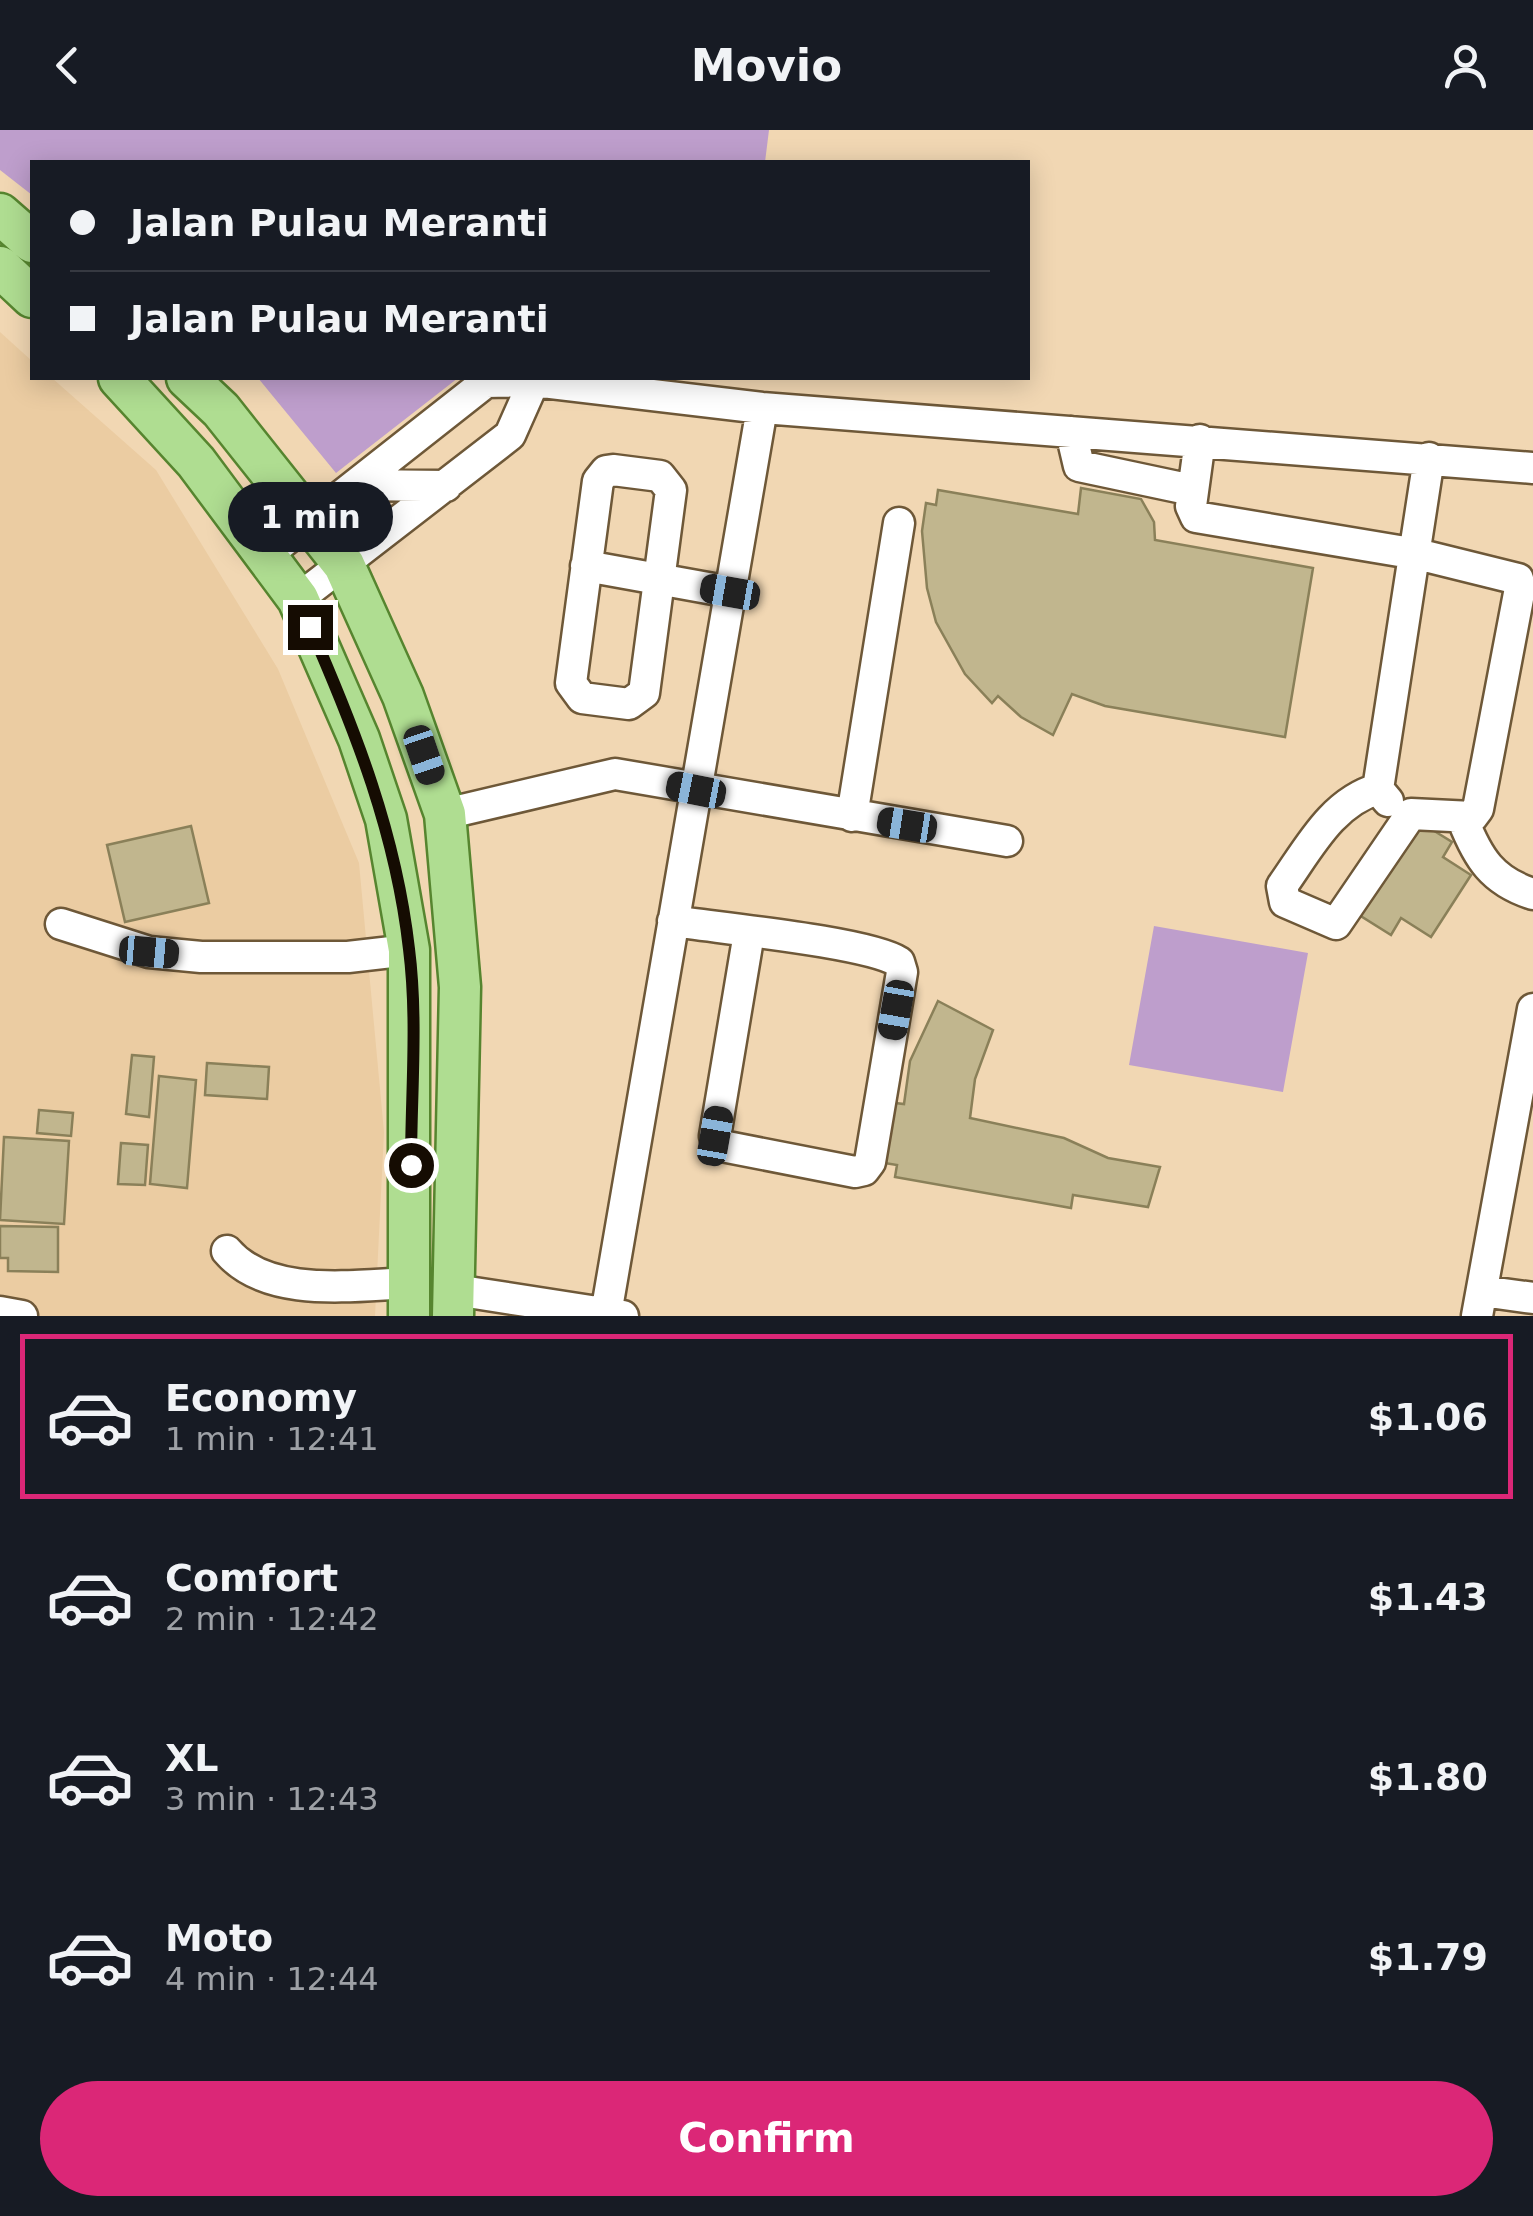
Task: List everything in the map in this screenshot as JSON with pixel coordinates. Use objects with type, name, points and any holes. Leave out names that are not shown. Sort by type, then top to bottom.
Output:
[{"type":"main road","points":[[0,214],[30,240]]},
{"type":"main road","points":[[0,266],[30,294]]},
{"type":"main road","points":[[121,380],[196,462],[298,598],[359,739],[386,819],[410,950],[410,1300]]},
{"type":"main road","points":[[188,380],[220,410],[311,518],[344,565],[403,696],[445,814],[460,988],[454,1303]]},
{"type":"lane","points":[[265,556],[486,382],[534,382],[762,408],[1533,468]]},
{"type":"lane","points":[[298,598],[510,435],[534,382]]},
{"type":"lane","points":[[454,1303],[615,1315],[673,921],[762,408]]},
{"type":"lane","points":[[1071,432],[1079,466],[1192,490]]},
{"type":"lane","points":[[1200,440],[1191,506],[1196,517],[1417,554],[1510,573],[1518,578],[1520,588],[1478,809],[1463,820],[1411,814],[1382,798],[1378,788],[1417,554],[1430,458]]},
{"type":"lane","points":[[612,470],[660,476],[671,490],[659,580],[641,699],[629,704],[582,698],[571,684],[600,475],[612,470]]},
{"type":"lane","points":[[356,485],[446,486]]},
{"type":"lane","points":[[852,816],[900,522]]},
{"type":"lane","points":[[586,566],[730,592]]},
{"type":"lane","points":[[445,814],[602,775],[1007,842]]},
{"type":"lane","points":[[1378,788],[1346,801],[1282,886],[1285,902],[1336,924],[1411,814]]},
{"type":"lane","points":[[1463,820],[1476,852],[1493,876],[1533,894]]},
{"type":"lane","points":[[673,921],[749,933],[891,957],[899,962],[899,991],[870,1162],[864,1170],[855,1172],[717,1145],[749,933]]},
{"type":"lane","points":[[60,924],[149,952],[201,957],[348,957],[410,950]]},
{"type":"lane","points":[[1533,1009],[1479,1303],[1533,1298]]},
{"type":"lane","points":[[227,1251],[241,1267],[270,1277],[410,1300]]},
{"type":"lane","points":[[0,1312],[22,1316]]},
{"type":"shaded area","points":[[0,130],[769,130],[765,160],[30,160],[30,193],[0,170]]},
{"type":"shaded area","points":[[0,332],[30,359],[30,380],[54,380],[156,470],[278,669],[359,863],[384,1132],[375,1316],[0,1316]]},
{"type":"shaded area","points":[[260,380],[455,380],[336,473]]},
{"type":"shaded area","points":[[1154,926],[1308,953],[1283,1092],[1129,1065]]},
{"type":"building","points":[[1081,488],[1141,499],[1154,522],[1155,540],[1313,568],[1285,737],[1105,706],[1072,694],[1053,735],[1021,717],[998,696],[992,703],[965,674],[936,622],[927,588],[922,531],[926,503],[936,505],[938,490],[1078,514]]},
{"type":"building","points":[[1415,819],[1452,842],[1443,857],[1471,875],[1431,937],[1401,918],[1391,935],[1356,913]]},
{"type":"building","points":[[191,826],[209,903],[125,922],[107,845]]},
{"type":"building","points":[[938,1001],[993,1030],[975,1079],[970,1118],[1064,1138],[1108,1158],[1160,1167],[1148,1207],[1073,1195],[1071,1208],[895,1177],[897,1165],[860,1159],[870,1100],[904,1104],[910,1061]]},
{"type":"building","points":[[132,1055],[154,1057],[149,1117],[126,1114]]},
{"type":"building","points":[[207,1063],[269,1067],[267,1099],[205,1095]]},
{"type":"building","points":[[159,1076],[196,1080],[187,1188],[150,1184]]},
{"type":"building","points":[[39,1110],[73,1113],[71,1136],[37,1133]]},
{"type":"building","points":[[4,1137],[69,1141],[64,1224],[0,1220]]},
{"type":"building","points":[[121,1143],[148,1145],[145,1185],[118,1184]]},
{"type":"building","points":[[0,1226],[58,1227],[58,1272],[8,1271],[8,1258],[0,1258]]},
{"type":"route","points":[[310,627],[359,739],[386,819],[410,950],[411,1165]]}]
